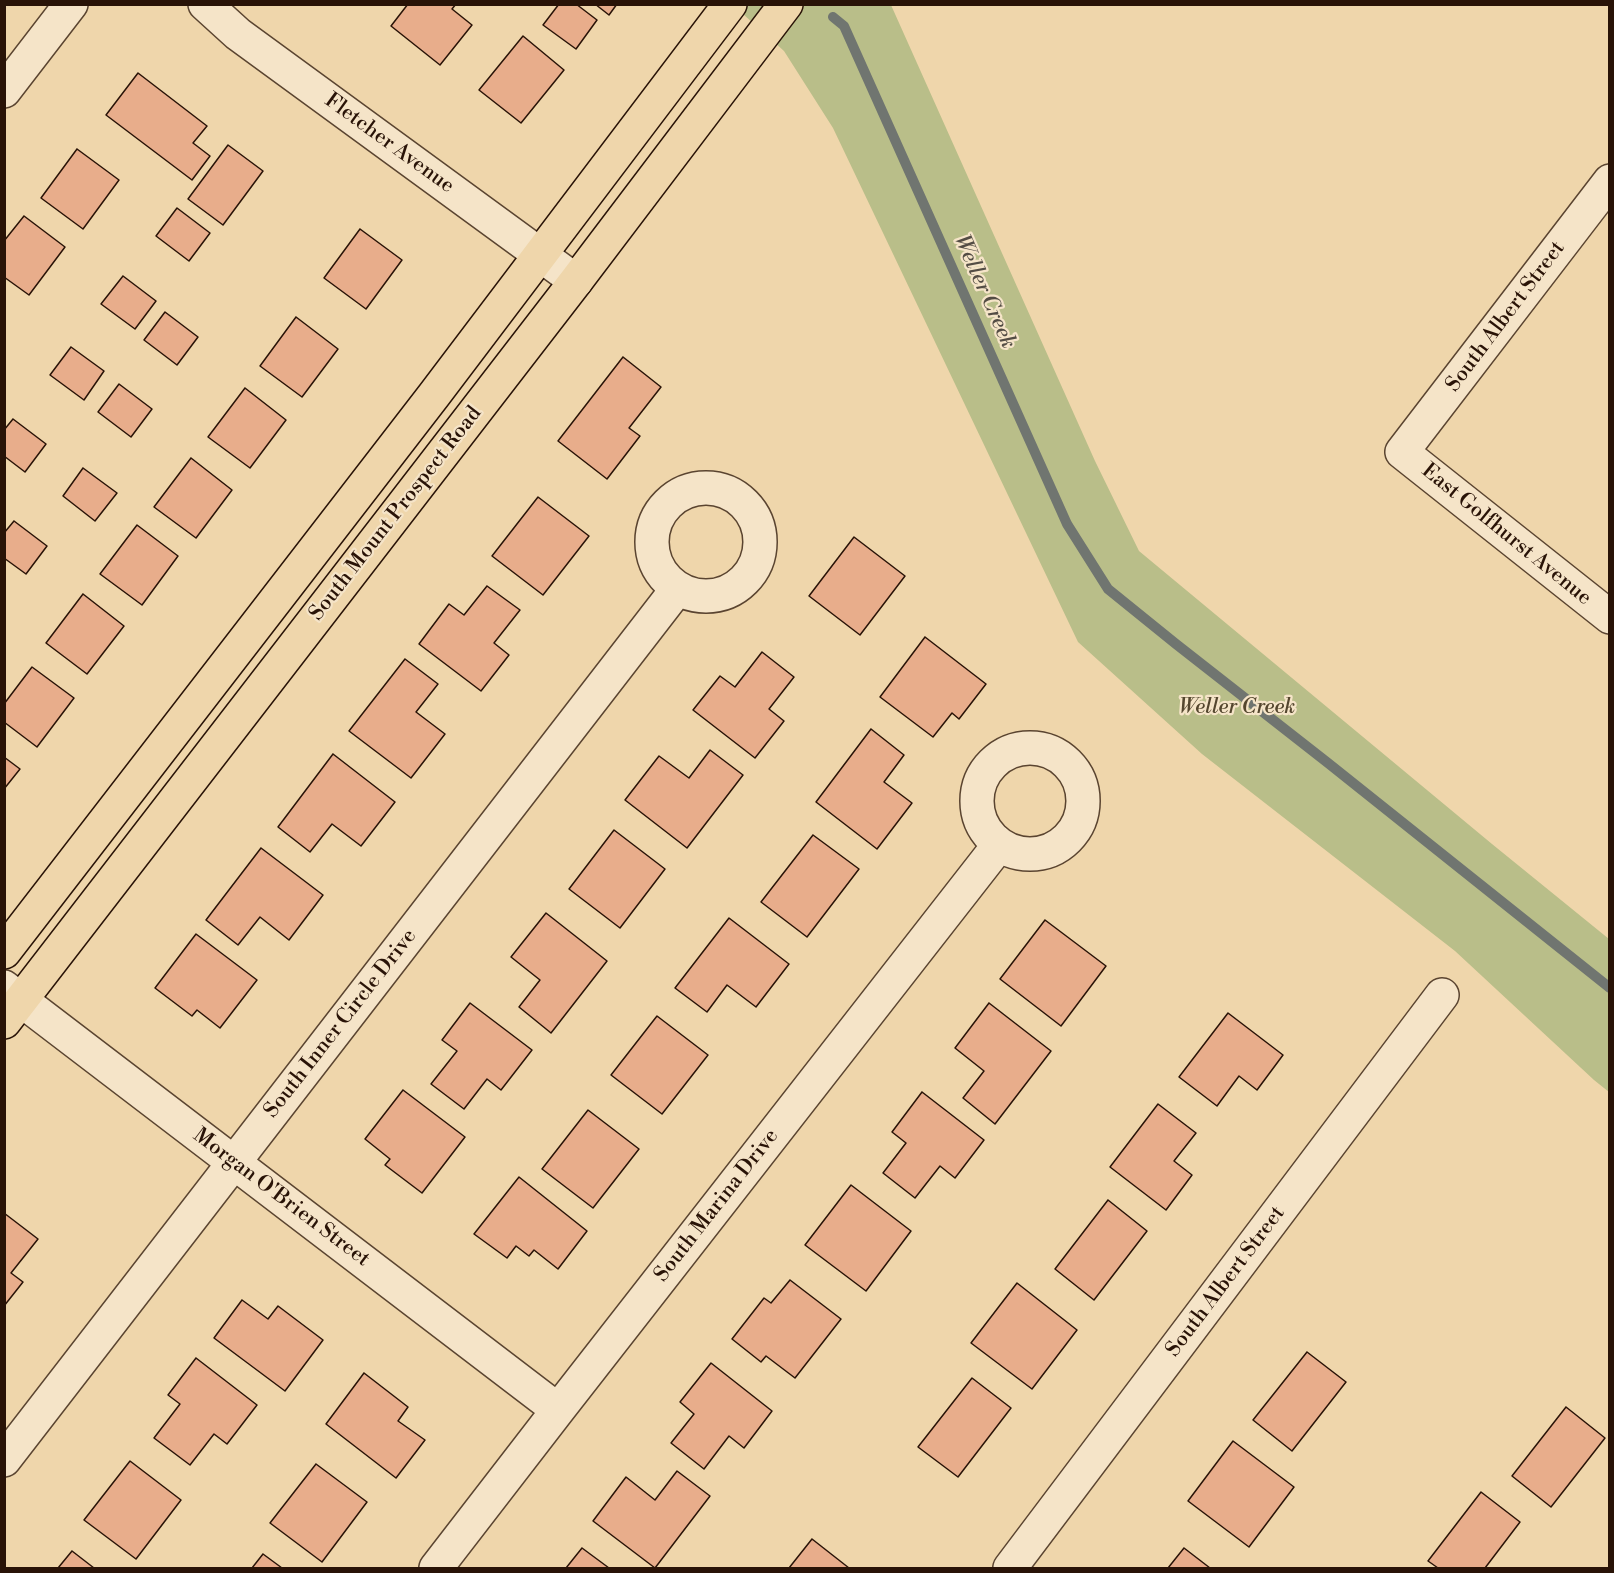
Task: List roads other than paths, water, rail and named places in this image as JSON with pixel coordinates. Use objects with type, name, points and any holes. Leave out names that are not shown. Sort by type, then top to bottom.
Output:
[{"type":"main road","name":"South Mount Prospect Road","points":[[10,1003],[576,281],[786,4]]},
{"type":"main road","name":"South Mount Prospect Road","points":[[4,952],[427,404],[723,15]]},
{"type":"street","points":[[4,91],[71,4]]},
{"type":"street","name":"Fletcher Avenue","points":[[205,4],[238,34],[576,281]]},
{"type":"street","name":"South Albert Street","points":[[1402,452],[1610,181]]},
{"type":"street","name":"East Golfhurst Avenue","points":[[1402,452],[1610,617]]},
{"type":"street","name":"South Inner Circle Drive","points":[[4,1460],[678,588]]},
{"type":"street","name":"South Marina Drive","points":[[436,1569],[999,845]]},
{"type":"street","name":"South Albert Street","points":[[1010,1569],[1442,995]]},
{"type":"street","name":"Morgan O'Brien Street","points":[[10,1003],[235,1162],[558,1410]]},
{"type":"waterway","name":"Weller Creek","points":[[833,17],[844,26],[1067,524],[1108,589],[1610,988]]}]
